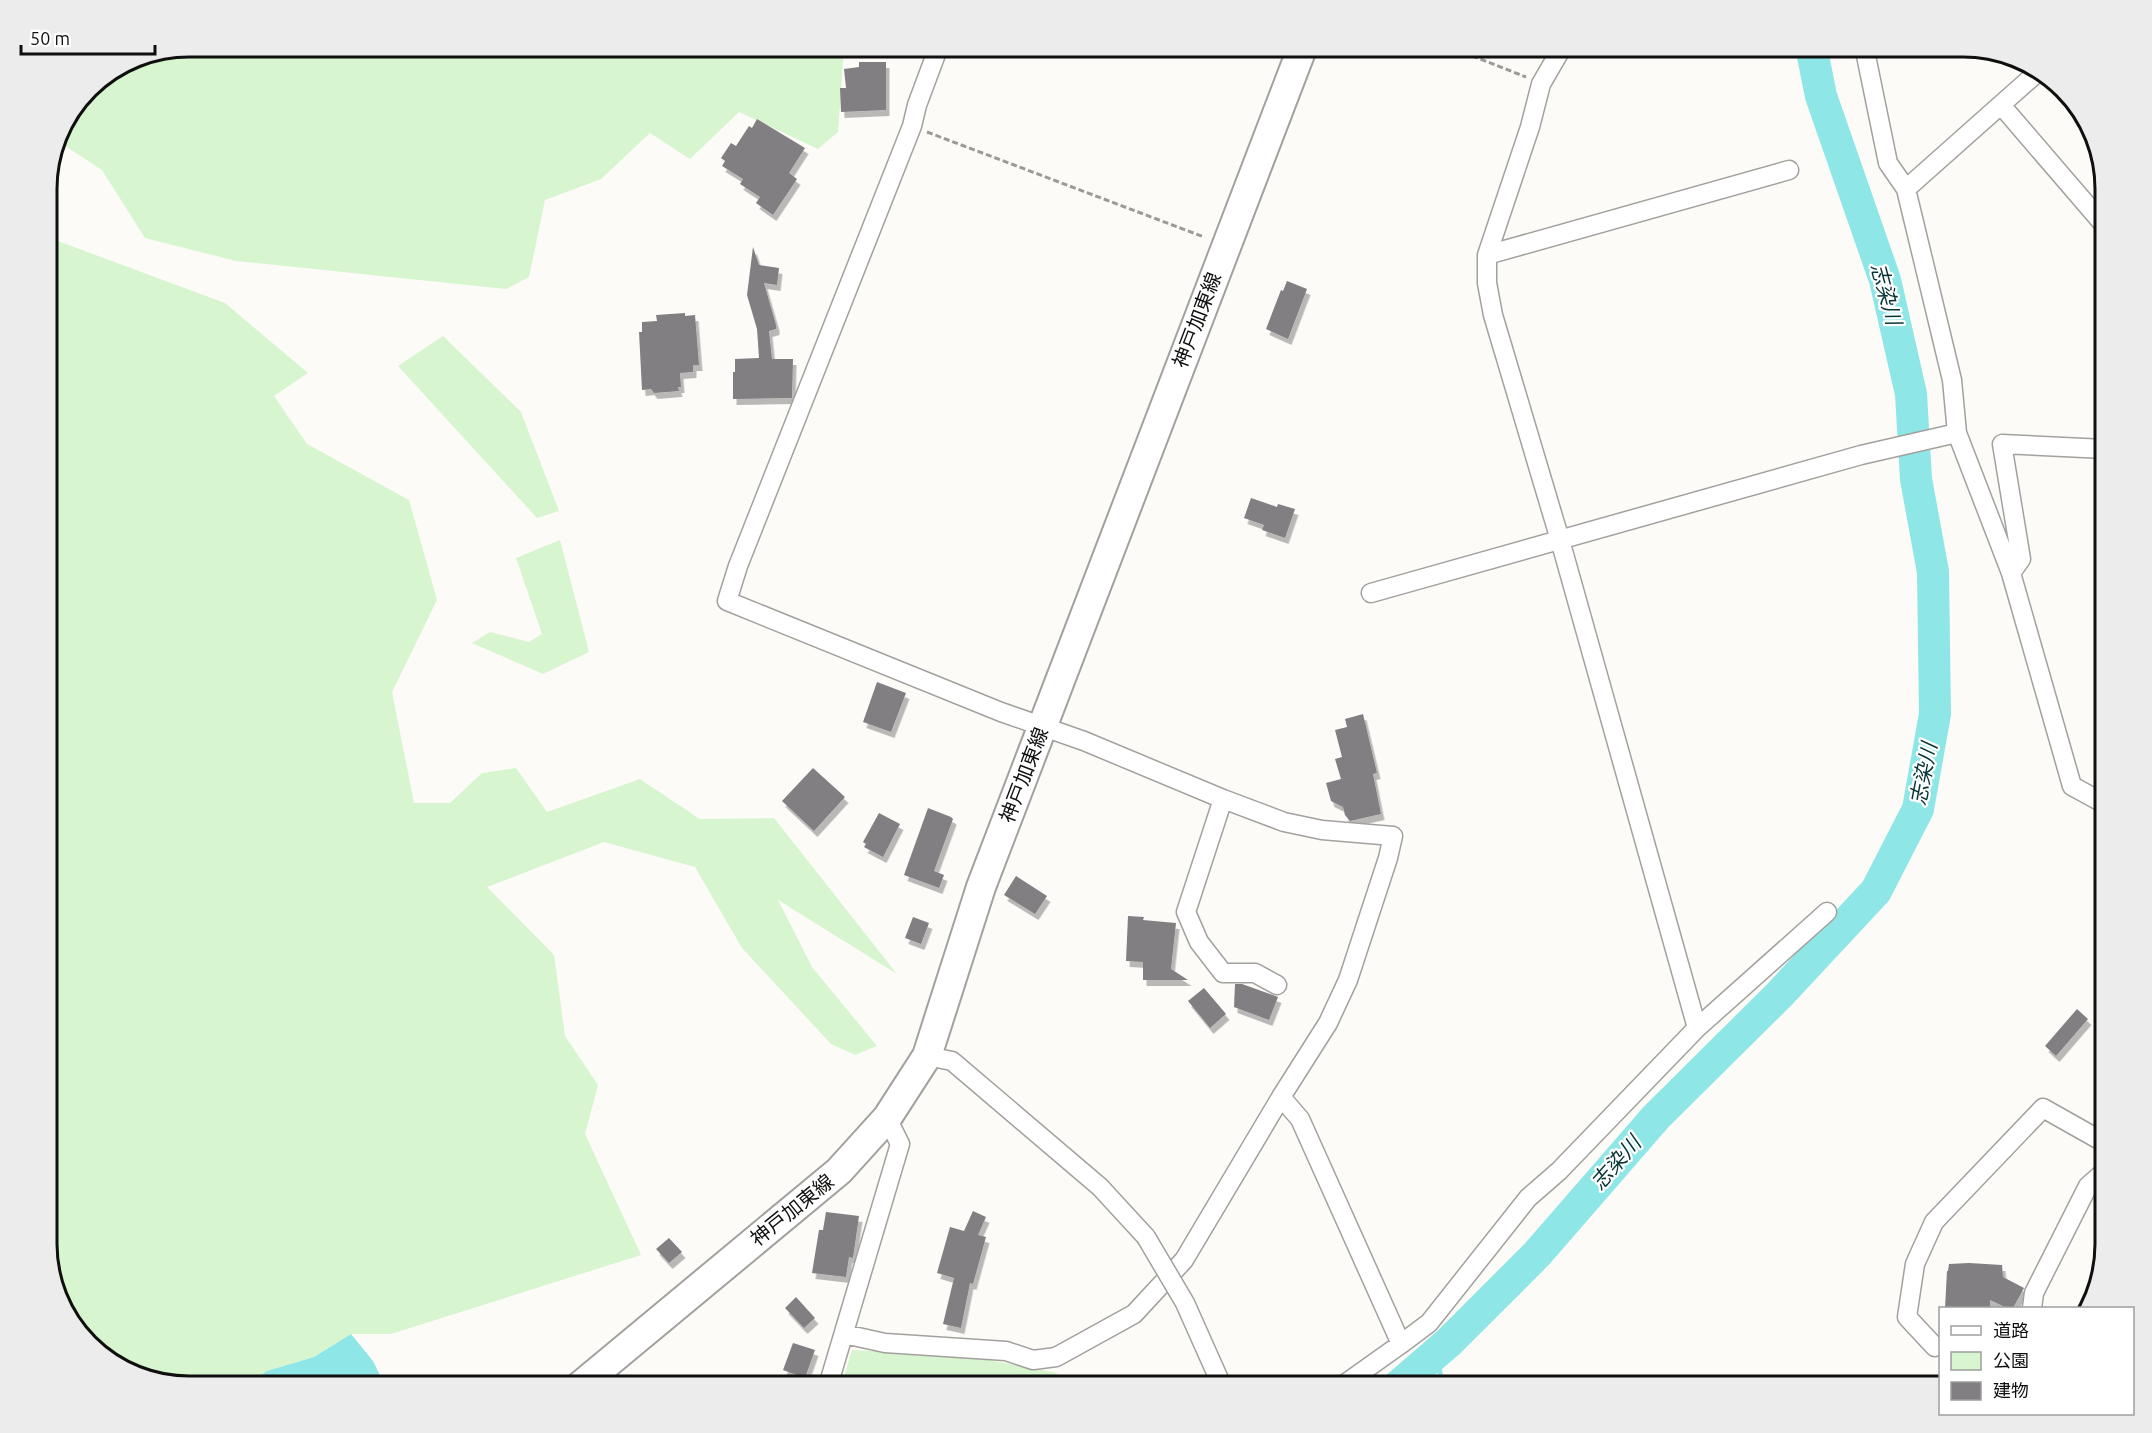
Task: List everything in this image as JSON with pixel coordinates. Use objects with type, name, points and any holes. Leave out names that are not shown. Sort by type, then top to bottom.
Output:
[{"type":"main road","name":"神戸加東線","points":[[592,1376],[839,1171],[887,1118],[927,1056],[981,887],[1299,57]]},
{"type":"street","points":[[844,1334],[885,1343],[1006,1351],[1033,1360],[1056,1357],[1134,1314],[1184,1260],[1281,1096],[1328,1023],[1348,980],[1393,836],[1312,828],[1284,822],[1043,725],[1001,712],[727,601],[738,566],[912,126],[917,105],[935,57]]},
{"type":"street","points":[[1557,57],[1541,84],[1530,127],[1487,255],[1487,283],[1493,315],[1560,540],[1697,1028]]},
{"type":"street","points":[[1866,57],[1888,163],[1906,189],[1952,380],[1957,433],[2011,573],[2072,786],[2095,798]]},
{"type":"street","points":[[1906,189],[2032,77]]},
{"type":"street","points":[[2001,105],[2095,213]]},
{"type":"street","points":[[1487,255],[1789,170]]},
{"type":"street","points":[[1371,593],[1861,455],[1957,433]]},
{"type":"street","points":[[2011,573],[2021,559],[2002,444],[2095,448]]},
{"type":"street","points":[[1223,799],[1186,912],[1199,942],[1223,973],[1255,973],[1277,985]]},
{"type":"street","points":[[1356,1376],[1429,1323],[1528,1198],[1559,1171],[1697,1028],[1827,912]]},
{"type":"street","points":[[927,1056],[952,1061],[1100,1187],[1146,1238],[1185,1303],[1218,1376]]},
{"type":"street","points":[[1281,1096],[1300,1119],[1401,1344]]},
{"type":"street","points":[[1935,1347],[1907,1317],[1915,1264],[1934,1222],[2043,1108],[2095,1137]]},
{"type":"street","points":[[831,1376],[900,1144],[887,1118]]},
{"type":"street","points":[[2032,1307],[2034,1293],[2088,1186],[2095,1180]]},
{"type":"path","points":[[1474,57],[1541,84]]},
{"type":"path","points":[[912,126],[1226,245]]},
{"type":"green space","points":[[180,57],[843,57],[838,132],[818,149],[739,112],[690,159],[650,133],[601,179],[545,200],[529,277],[506,289],[236,261],[145,238],[102,170],[64,145],[79,116],[102,90],[116,79],[155,61]]},
{"type":"green space","points":[[57,241],[225,303],[308,373],[274,396],[307,444],[409,500],[437,600],[392,692],[414,803],[450,803],[482,773],[516,768],[547,812],[640,779],[700,819],[774,818],[897,974],[778,900],[812,967],[877,1046],[855,1055],[831,1044],[742,948],[695,867],[604,842],[487,887],[554,955],[565,1036],[598,1085],[585,1134],[641,1255],[391,1334],[351,1334],[314,1357],[267,1371],[260,1376],[172,1375],[155,1372],[131,1362],[102,1343],[84,1324],[67,1295],[60,1270],[57,1253]]},
{"type":"green space","points":[[443,336],[521,412],[559,511],[537,518],[398,366]]},
{"type":"green space","points":[[560,540],[589,652],[543,674],[472,643],[490,632],[529,642],[542,634],[516,558]]},
{"type":"green space","points":[[852,1350],[967,1356],[1058,1373],[1054,1376],[844,1376]]},
{"type":"water","points":[[351,1334],[373,1361],[380,1376],[260,1376],[267,1371],[314,1357]]},
{"type":"building","points":[[859,62],[886,62],[886,110],[841,112],[840,88],[846,88],[844,69],[859,67]]},
{"type":"building","points":[[757,119],[805,148],[789,173],[797,179],[773,215],[756,203],[760,197],[740,184],[743,179],[722,166],[725,161],[721,158],[731,143],[736,146],[749,126],[752,128]]},
{"type":"building","points":[[753,247],[759,265],[779,268],[777,285],[764,283],[776,325],[776,329],[769,331],[772,359],[793,359],[792,398],[733,399],[735,359],[759,358],[757,329],[747,295]]},
{"type":"building","points":[[1287,281],[1307,289],[1288,339],[1266,329],[1281,290],[1283,291]]},
{"type":"building","points":[[685,313],[685,316],[695,315],[699,365],[693,365],[693,372],[680,373],[679,391],[654,393],[651,389],[642,390],[639,332],[642,332],[642,322],[657,321],[656,315]]},
{"type":"building","points":[[1251,498],[1277,507],[1278,504],[1295,509],[1285,538],[1262,530],[1264,525],[1244,518]]},
{"type":"building","points":[[877,682],[906,693],[891,732],[863,722]]},
{"type":"building","points":[[1363,714],[1377,773],[1373,774],[1381,814],[1350,821],[1343,807],[1331,801],[1326,783],[1341,779],[1335,759],[1342,757],[1335,730],[1347,727],[1345,719]]},
{"type":"building","points":[[813,768],[845,797],[814,831],[782,801]]},
{"type":"building","points":[[928,808],[953,819],[934,871],[944,875],[939,888],[904,875]]},
{"type":"building","points":[[879,813],[900,824],[883,857],[864,847],[866,844],[863,842]]},
{"type":"building","points":[[1016,876],[1047,896],[1035,914],[1004,895]]},
{"type":"building","points":[[1128,916],[1176,923],[1171,969],[1188,980],[1143,980],[1143,962],[1126,961]]},
{"type":"building","points":[[913,917],[929,923],[921,944],[905,938]]},
{"type":"building","points":[[1235,984],[1242,984],[1278,997],[1269,1020],[1234,1007]]},
{"type":"building","points":[[1204,988],[1226,1014],[1210,1028],[1188,1001]]},
{"type":"building","points":[[2077,1009],[2088,1019],[2056,1056],[2045,1046]]},
{"type":"building","points":[[973,1211],[986,1217],[978,1235],[986,1237],[973,1284],[970,1283],[961,1328],[943,1324],[954,1278],[937,1273],[950,1227],[964,1231]]},
{"type":"building","points":[[826,1212],[859,1216],[853,1258],[849,1257],[846,1277],[812,1273],[819,1230],[823,1230]]},
{"type":"building","points":[[669,1238],[682,1252],[669,1263],[656,1249]]},
{"type":"building","points":[[1949,1264],[2002,1265],[2003,1277],[2024,1288],[2014,1307],[2005,1307],[1990,1300],[1990,1307],[1945,1307]]},
{"type":"building","points":[[796,1297],[815,1318],[804,1328],[785,1308]]},
{"type":"building","points":[[793,1343],[815,1350],[806,1376],[783,1370]]},
{"type":"waterway","name":"志染川","points":[[1410,1376],[1449,1342],[1537,1254],[1656,1117],[1779,995],[1876,891],[1918,809],[1935,714],[1933,572],[1916,479],[1911,394],[1885,280],[1821,96],[1813,57]]},
{"type":"waterway","points":[[1437,1353],[1440,1376]]}]
